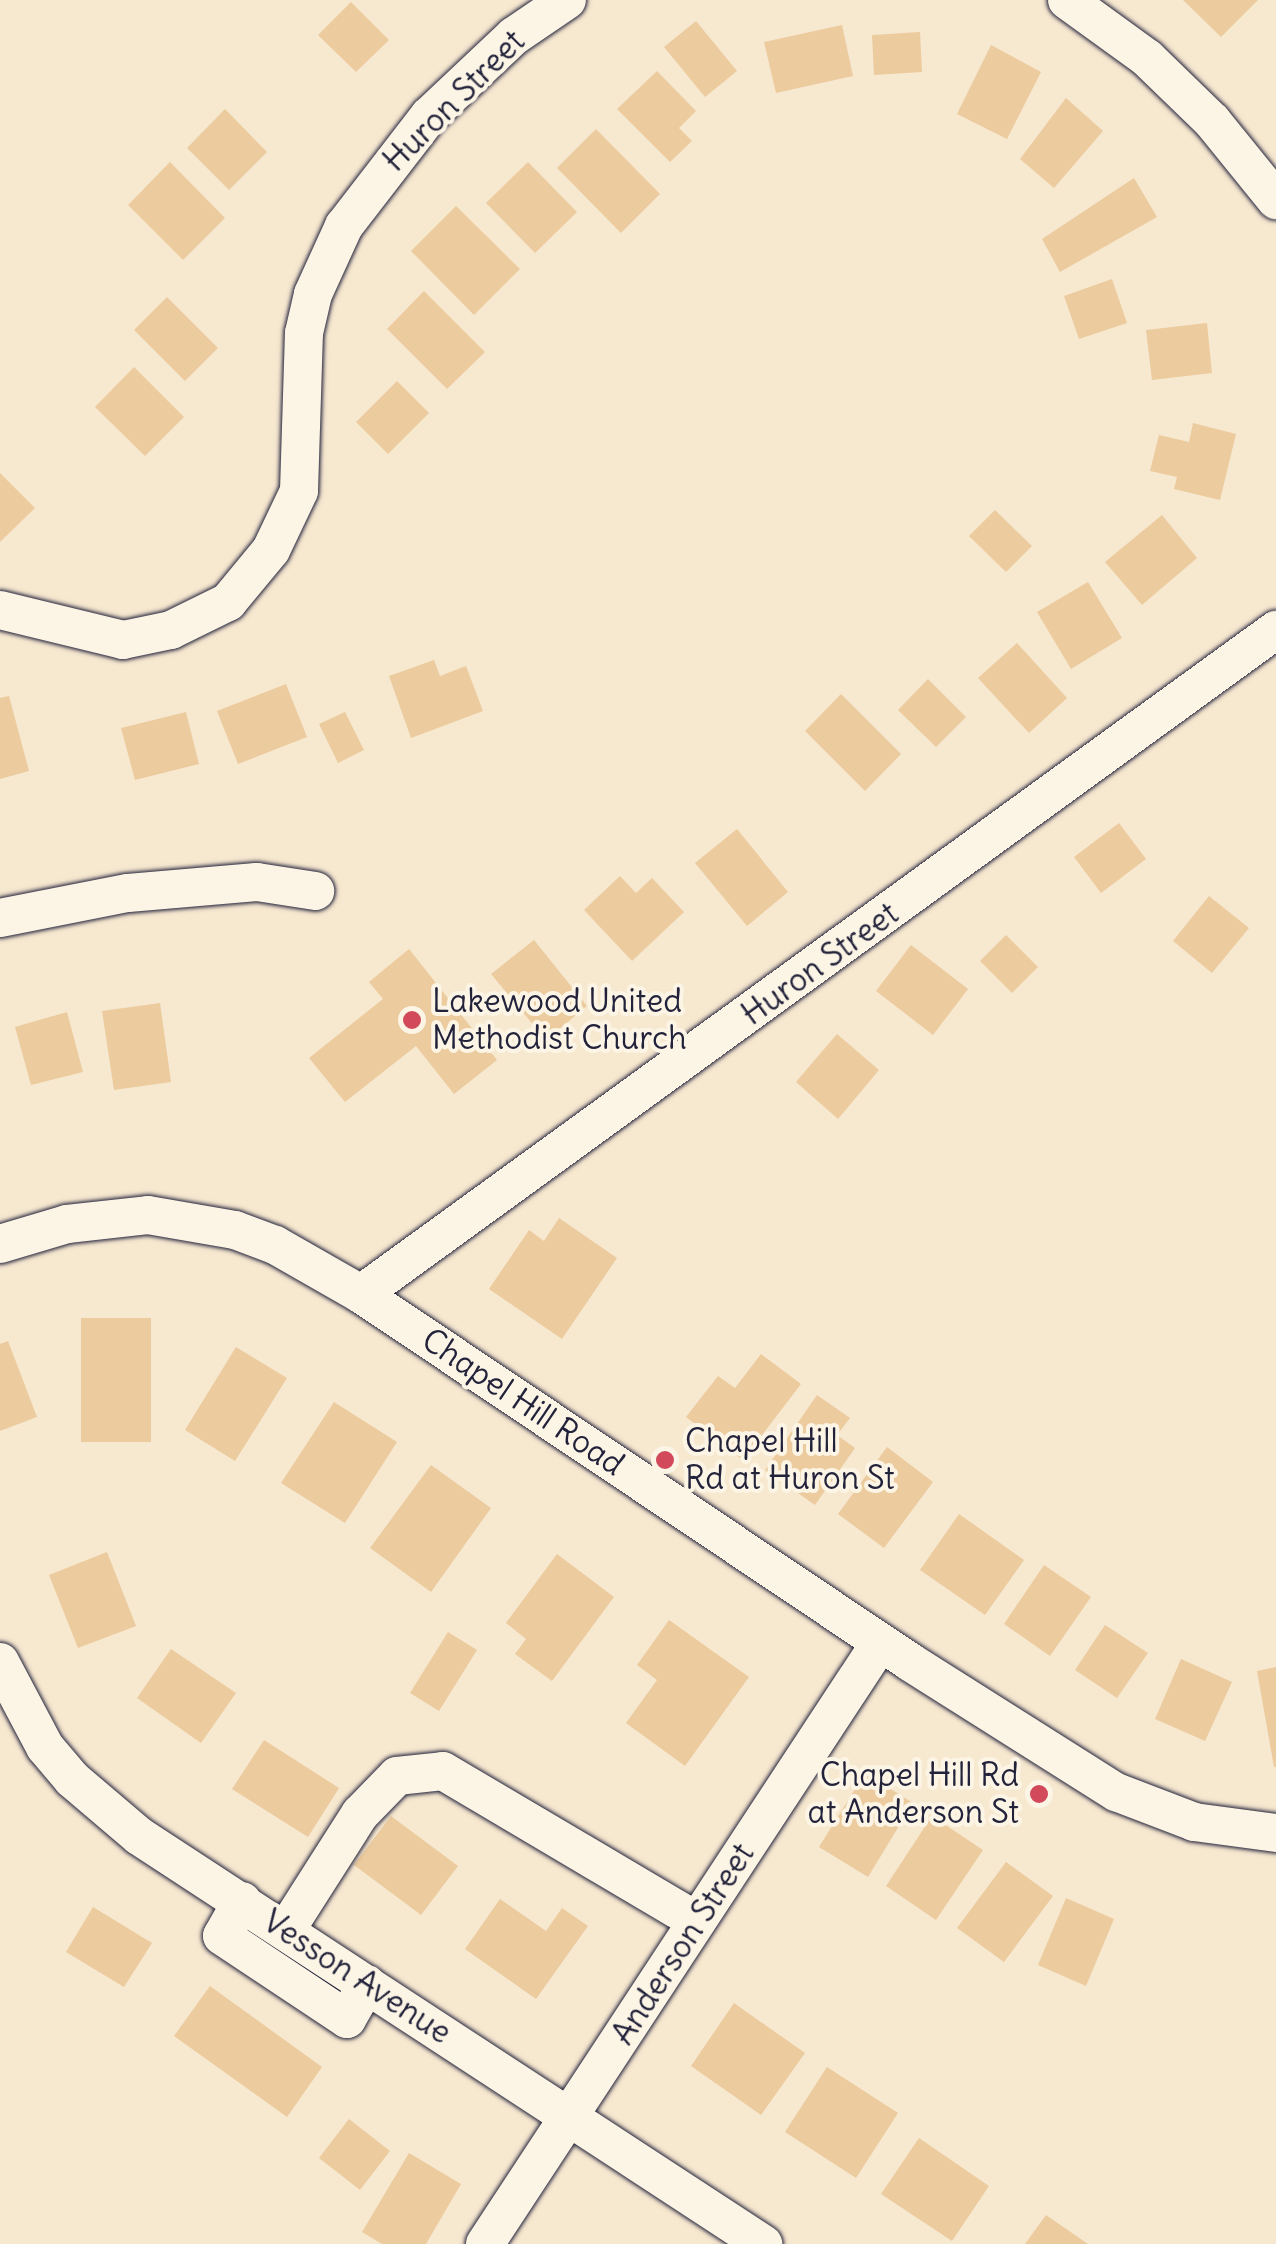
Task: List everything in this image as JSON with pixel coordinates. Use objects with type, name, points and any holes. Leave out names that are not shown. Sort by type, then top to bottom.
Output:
[{"type":"street","name":"Huron Street","points":[[0,610],[123,640],[171,630],[228,602],[271,550],[299,491],[304,333],[313,294],[344,226],[429,116],[514,36],[567,0]]},
{"type":"street","points":[[1067,0],[1147,58],[1276,200]]},
{"type":"street","name":"Huron Street","points":[[361,1294],[1276,630]]},
{"type":"street","points":[[0,918],[128,893],[257,882],[315,892]]},
{"type":"street","name":"Chapel Hill Road","points":[[0,1244],[109,1217],[196,1221],[275,1244],[361,1294],[880,1642],[1116,1792],[1194,1822],[1276,1833]]},
{"type":"street","name":"Anderson Street","points":[[485,2244],[880,1642]]},
{"type":"street","name":"Vesson Avenue","points":[[0,1662],[22,1711],[72,1779],[139,1836],[763,2244]]},
{"type":"street","points":[[286,1930],[360,1814],[397,1776],[443,1771],[697,1921]]},
{"type":"street","points":[[242,1901],[222,1936],[347,2019],[367,1984]]},
{"type":"building","points":[[1183,0],[1258,0],[1221,37]]},
{"type":"building","points":[[351,2],[389,40],[356,72],[318,35]]},
{"type":"building","points":[[696,21],[737,71],[705,97],[664,47]]},
{"type":"building","points":[[842,25],[853,76],[776,93],[764,42]]},
{"type":"building","points":[[920,32],[922,72],[874,75],[872,35]]},
{"type":"building","points":[[991,45],[1041,72],[1007,139],[957,114]]},
{"type":"building","points":[[657,71],[696,111],[679,128],[692,141],[670,162],[617,109]]},
{"type":"building","points":[[1066,98],[1103,131],[1054,188],[1020,159]]},
{"type":"building","points":[[225,109],[267,152],[229,190],[187,148]]},
{"type":"building","points":[[596,129],[660,194],[621,233],[557,168]]},
{"type":"building","points":[[170,162],[225,218],[183,260],[128,205]]},
{"type":"building","points":[[528,162],[577,212],[535,253],[486,203]]},
{"type":"building","points":[[1134,178],[1157,217],[1060,272],[1042,239]]},
{"type":"building","points":[[456,206],[520,269],[474,315],[411,251]]},
{"type":"building","points":[[1112,279],[1127,323],[1079,339],[1064,296]]},
{"type":"building","points":[[424,291],[485,352],[447,389],[387,329]]},
{"type":"building","points":[[167,297],[218,348],[185,381],[134,330]]},
{"type":"building","points":[[1207,323],[1212,373],[1152,380],[1146,330]]},
{"type":"building","points":[[134,367],[184,417],[145,456],[95,407]]},
{"type":"building","points":[[397,381],[429,413],[388,454],[356,422]]},
{"type":"building","points":[[1193,423],[1236,434],[1220,500],[1174,489],[1177,477],[1150,471],[1159,435],[1189,442]]},
{"type":"building","points":[[0,473],[35,508],[0,542]]},
{"type":"building","points":[[995,510],[1032,546],[1006,572],[969,536]]},
{"type":"building","points":[[1162,515],[1197,558],[1142,605],[1105,562]]},
{"type":"building","points":[[1088,582],[1122,638],[1071,669],[1037,612]]},
{"type":"building","points":[[1017,643],[1067,698],[1029,733],[978,678]]},
{"type":"building","points":[[434,660],[440,676],[466,666],[483,711],[411,738],[389,676]]},
{"type":"building","points":[[928,679],[966,717],[936,747],[898,710]]},
{"type":"building","points":[[286,684],[307,737],[238,764],[217,711]]},
{"type":"building","points":[[841,694],[901,754],[865,791],[805,731]]},
{"type":"building","points":[[9,696],[29,771],[0,779],[0,698]]},
{"type":"building","points":[[186,712],[199,764],[135,780],[121,728]]},
{"type":"building","points":[[345,712],[364,750],[338,763],[319,724]]},
{"type":"building","points":[[1119,823],[1146,859],[1101,893],[1074,857]]},
{"type":"building","points":[[737,829],[788,892],[747,926],[695,863]]},
{"type":"building","points":[[620,876],[636,893],[652,878],[684,912],[632,961],[584,910]]},
{"type":"building","points":[[1209,896],[1249,928],[1212,973],[1173,941]]},
{"type":"building","points":[[1006,935],[1038,967],[1012,993],[980,961]]},
{"type":"building","points":[[534,940],[587,1006],[546,1040],[491,974]]},
{"type":"building","points":[[911,945],[968,989],[933,1035],[876,991]]},
{"type":"building","points":[[409,949],[497,1060],[454,1094],[416,1046],[345,1102],[309,1058],[383,999],[369,982]]},
{"type":"building","points":[[160,1003],[171,1082],[114,1090],[102,1011]]},
{"type":"building","points":[[67,1012],[83,1072],[31,1085],[15,1027]]},
{"type":"building","points":[[837,1034],[879,1070],[838,1119],[796,1082]]},
{"type":"building","points":[[559,1218],[617,1258],[562,1339],[489,1289],[529,1230],[544,1241]]},
{"type":"building","points":[[81,1318],[151,1318],[151,1442],[81,1442]]},
{"type":"building","points":[[8,1341],[37,1417],[0,1431],[0,1344]]},
{"type":"building","points":[[236,1347],[287,1378],[235,1461],[185,1430]]},
{"type":"building","points":[[761,1354],[801,1384],[743,1460],[686,1417],[718,1376],[735,1388]]},
{"type":"building","points":[[817,1395],[850,1418],[837,1435],[855,1448],[815,1505],[765,1470]]},
{"type":"building","points":[[334,1402],[397,1442],[345,1523],[281,1483]]},
{"type":"building","points":[[887,1447],[933,1482],[884,1548],[838,1514]]},
{"type":"building","points":[[431,1465],[491,1508],[431,1592],[370,1548]]},
{"type":"building","points":[[959,1514],[1024,1560],[985,1615],[920,1570]]},
{"type":"building","points":[[107,1552],[136,1626],[78,1648],[49,1575]]},
{"type":"building","points":[[557,1554],[614,1597],[552,1681],[515,1654],[526,1639],[506,1623]]},
{"type":"building","points":[[1044,1565],[1091,1597],[1050,1656],[1004,1624]]},
{"type":"building","points":[[669,1620],[749,1677],[685,1766],[626,1723],[657,1680],[637,1665]]},
{"type":"building","points":[[1105,1625],[1148,1653],[1117,1698],[1075,1670]]},
{"type":"building","points":[[448,1632],[477,1650],[439,1711],[410,1693]]},
{"type":"building","points":[[171,1649],[236,1693],[201,1743],[137,1698]]},
{"type":"building","points":[[1181,1659],[1232,1682],[1205,1741],[1155,1719]]},
{"type":"building","points":[[1276,1667],[1276,1767],[1274,1767],[1257,1671]]},
{"type":"building","points":[[264,1740],[339,1788],[308,1837],[232,1789]]},
{"type":"building","points":[[865,1773],[913,1803],[868,1877],[819,1847]]},
{"type":"building","points":[[391,1816],[458,1866],[421,1915],[354,1865]]},
{"type":"building","points":[[932,1816],[983,1850],[936,1920],[886,1886]]},
{"type":"building","points":[[1006,1862],[1053,1896],[1004,1962],[957,1928]]},
{"type":"building","points":[[1066,1898],[1114,1919],[1086,1986],[1038,1965]]},
{"type":"building","points":[[500,1899],[546,1931],[562,1908],[588,1926],[536,1999],[465,1949]]},
{"type":"building","points":[[93,1907],[152,1943],[124,1987],[66,1952]]},
{"type":"building","points":[[210,1986],[322,2067],[287,2117],[174,2036]]},
{"type":"building","points":[[734,2003],[805,2053],[761,2115],[691,2066]]},
{"type":"building","points":[[827,2067],[898,2113],[856,2178],[785,2132]]},
{"type":"building","points":[[349,2119],[390,2151],[360,2190],[319,2158]]},
{"type":"building","points":[[919,2138],[989,2186],[952,2241],[881,2194]]},
{"type":"building","points":[[409,2153],[461,2184],[426,2244],[382,2244],[362,2232]]},
{"type":"building","points":[[1046,2215],[1088,2244],[1025,2244]]},
{"type":"place","name":"Lakewood United Methodist Church","points":[[412,1020]]},
{"type":"place","name":"Chapel Hill Rd at Huron St","points":[[665,1460]]},
{"type":"place","name":"Chapel Hill Rd at Anderson St","points":[[1039,1794]]}]
